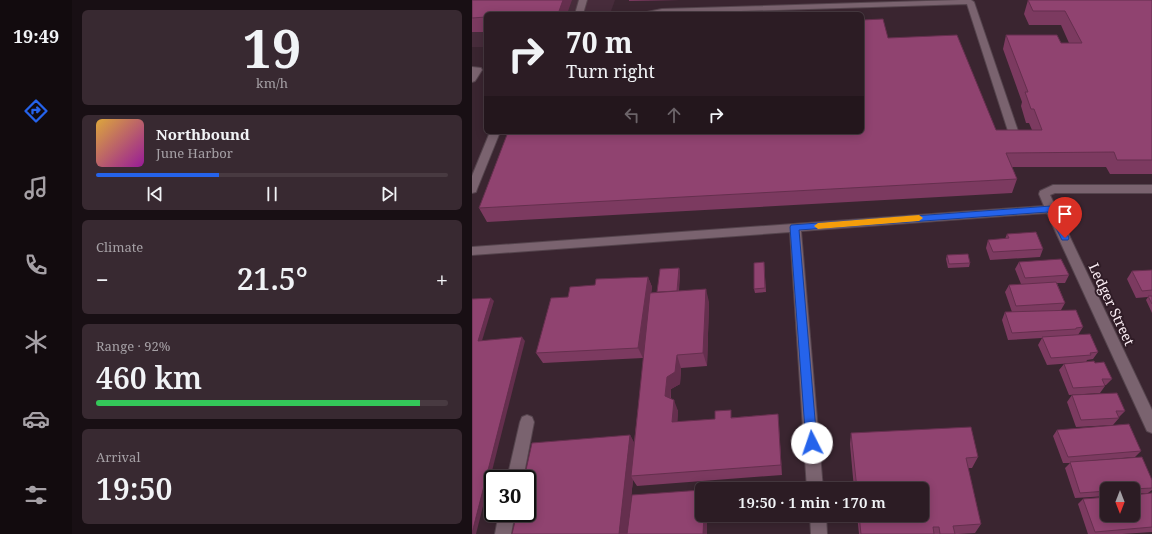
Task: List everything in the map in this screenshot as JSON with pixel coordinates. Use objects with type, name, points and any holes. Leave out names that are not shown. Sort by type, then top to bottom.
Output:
[{"type":"street","points":[[580,12],[583,0]]},
{"type":"street","points":[[658,12],[792,3],[972,1],[1014,134]]},
{"type":"street","points":[[472,70],[478,70],[472,80]]},
{"type":"street","points":[[472,189],[494,134]]},
{"type":"street","name":"Ledger Street","points":[[1152,188],[1053,189],[1044,194],[1152,426]]},
{"type":"street","points":[[472,247],[472,251],[1051,209]]},
{"type":"street","points":[[794,227],[814,482]]},
{"type":"street","points":[[517,470],[527,422]]},
{"type":"street","points":[[502,534],[505,522]]},
{"type":"street","points":[[818,522],[819,534]]},
{"type":"shaded area","points":[[472,0],[615,0],[611,12],[484,12],[484,47],[472,47]]},
{"type":"building","points":[[472,0],[563,0],[559,12],[484,12],[484,17],[472,18]]},
{"type":"building","points":[[1028,0],[1152,0],[1152,160],[1117,160],[1114,152],[1006,153],[1017,179],[479,208],[507,134],[864,134],[864,20],[883,19],[888,38],[957,35],[996,130],[1042,130],[1034,109],[1031,109],[1025,92],[1028,92],[1006,35],[1057,35],[1061,43],[1082,43],[1065,11],[1033,11]]},
{"type":"building","points":[[1036,232],[1043,249],[993,252],[988,240],[1009,238],[1007,234]]},
{"type":"building","points":[[968,254],[970,263],[949,264],[947,255]]},
{"type":"building","points":[[1061,259],[1069,275],[1025,278],[1019,262]]},
{"type":"building","points":[[764,262],[765,288],[754,289],[754,263]]},
{"type":"building","points":[[679,268],[677,291],[657,292],[660,269]]},
{"type":"building","points":[[1152,270],[1152,290],[1142,291],[1132,271]]},
{"type":"building","points":[[648,277],[638,348],[536,353],[551,298],[568,297],[570,287],[595,285],[596,279]]},
{"type":"building","points":[[1056,282],[1065,303],[1016,306],[1009,285]]},
{"type":"building","points":[[706,289],[703,353],[677,355],[675,372],[667,377],[665,396],[674,400],[672,422],[715,419],[715,411],[731,410],[731,418],[778,414],[781,465],[631,476],[650,293]]},
{"type":"building","points":[[1148,296],[1152,296],[1152,304]]},
{"type":"building","points":[[491,298],[478,341],[522,337],[488,470],[484,470],[484,486],[472,533],[472,299]]},
{"type":"building","points":[[1076,310],[1083,327],[1076,329],[1012,333],[1005,312]]},
{"type":"building","points":[[1090,334],[1098,352],[1090,353],[1091,355],[1051,358],[1042,337]]},
{"type":"building","points":[[1094,361],[1095,363],[1104,362],[1112,379],[1102,379],[1105,386],[1073,388],[1064,364]]},
{"type":"building","points":[[1117,393],[1125,411],[1116,411],[1119,418],[1081,420],[1072,395]]},
{"type":"building","points":[[1129,424],[1141,451],[1068,457],[1057,430]]},
{"type":"building","points":[[971,427],[978,457],[966,458],[981,524],[953,526],[955,534],[940,534],[939,527],[933,527],[934,534],[861,534],[860,522],[929,522],[929,482],[856,482],[851,433]]},
{"type":"building","points":[[630,435],[619,534],[512,534],[515,522],[536,522],[536,470],[526,470],[532,443]]},
{"type":"building","points":[[1142,457],[1152,480],[1152,488],[1140,489],[1140,482],[1100,482],[1100,492],[1080,493],[1070,462]]},
{"type":"building","points":[[695,490],[695,522],[704,522],[703,534],[627,534],[632,495]]},
{"type":"building","points":[[1152,493],[1152,527],[1095,532],[1083,499],[1100,498],[1100,522],[1140,522],[1140,494]]},
{"type":"slow traffic","points":[[818,226],[919,218]]},
{"type":"route","points":[[812,443],[794,227],[1051,209],[1065,238]]}]
